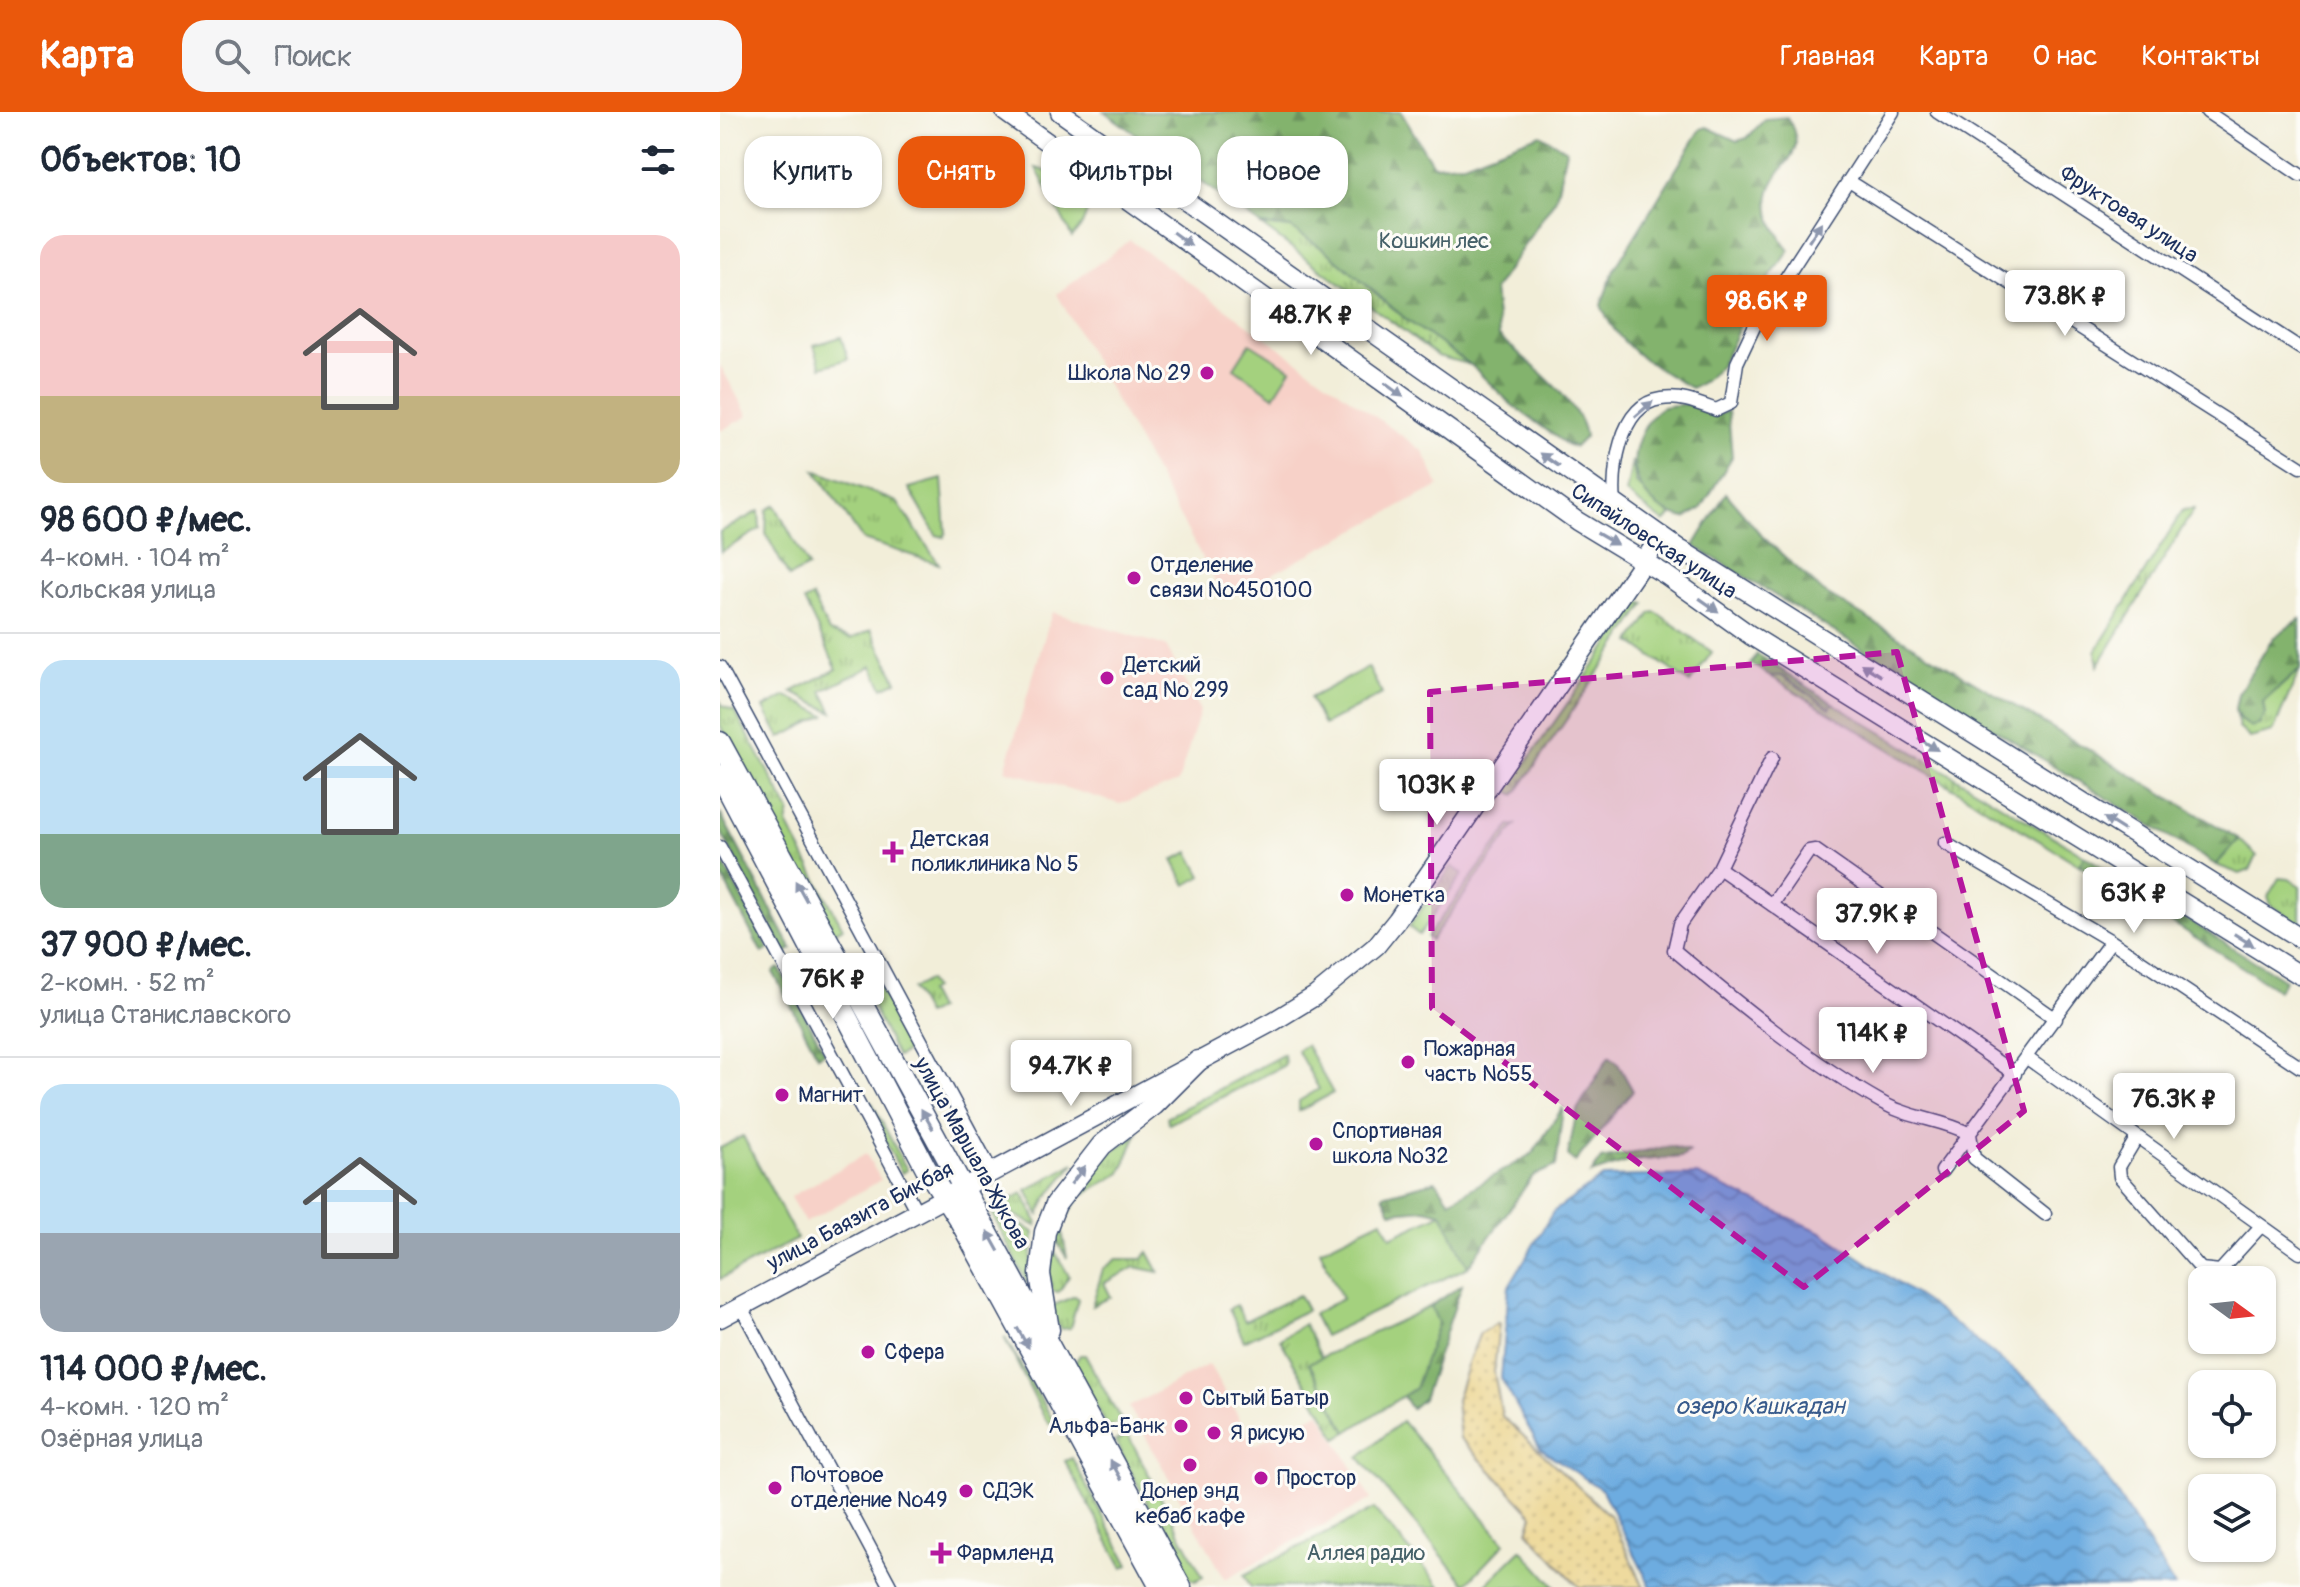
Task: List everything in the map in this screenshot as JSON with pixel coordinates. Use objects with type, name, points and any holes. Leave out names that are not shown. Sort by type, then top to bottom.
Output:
[{"type":"main road","name":"Сипайловская улица","points":[[1005,112],[1577,521],[1644,562],[1750,635],[2300,975]]},
{"type":"main road","name":"Сипайловская улица","points":[[1060,112],[1615,506],[2300,938]]},
{"type":"main road","name":"улица Баязита Бикбая","points":[[720,1318],[1144,1094],[1315,996],[1376,946],[1428,877],[1510,752],[1661,536]]},
{"type":"main road","name":"улица Маршала Жукова","points":[[720,742],[1181,1587]]},
{"type":"main road","name":"улица Маршала Жукова","points":[[720,775],[926,1168],[1160,1587]]},
{"type":"main road","points":[[2216,922],[2232,914],[2234,899]]},
{"type":"main road","points":[[1055,1354],[1040,1274],[1045,1232],[1056,1204],[1102,1145],[1154,1105],[1198,1061]]},
{"type":"street","points":[[1615,506],[1613,484],[1618,454],[1642,407],[1663,398],[1695,401],[1716,410],[1731,403],[1737,363],[1754,327],[1893,112]]},
{"type":"street","name":"Фруктовая улица","points":[[1937,112],[2300,348]]},
{"type":"street","points":[[2207,112],[2300,175]]},
{"type":"street","points":[[1849,181],[2300,467]]},
{"type":"street","points":[[720,667],[992,1172]]},
{"type":"street","points":[[1772,758],[1719,868],[1680,924],[1674,950],[1791,1043],[1883,1103],[1914,1118],[1947,1122],[1970,1134]]},
{"type":"street","points":[[1945,843],[2111,941],[2300,1067]]},
{"type":"street","points":[[720,847],[917,1212]]},
{"type":"street","points":[[1772,905],[1809,851],[1815,850],[2056,1019]]},
{"type":"street","points":[[1719,868],[2015,1074]]},
{"type":"street","points":[[1942,1171],[2111,941]]},
{"type":"street","points":[[2027,1058],[2300,1253]]},
{"type":"street","points":[[1970,1134],[1974,1158],[2045,1214]]},
{"type":"street","points":[[2137,1137],[2119,1167],[2120,1177],[2201,1269],[2220,1271],[2261,1226]]},
{"type":"street","points":[[741,1307],[891,1587]]},
{"type":"highlighted area","points":[[1897,652],[2024,1111],[1804,1287],[1432,1008],[1430,692]]},
{"type":"shaded area","name":"Школа № 29","points":[[1130,240],[1423,451],[1439,486],[1225,599],[1057,294]]},
{"type":"shaded area","points":[[720,365],[748,416],[720,431]]},
{"type":"shaded area","name":"Детский сад № 299","points":[[1052,612],[1166,646],[1200,711],[1178,782],[1120,804],[1005,770]]},
{"type":"shaded area","points":[[866,1154],[881,1180],[805,1223],[790,1197]]},
{"type":"shaded area","points":[[1209,1364],[1254,1445],[1319,1412],[1371,1499],[1225,1579],[1129,1407]]},
{"type":"green space","name":"Кошкин лес","points":[[1105,112],[1401,112],[1433,165],[1464,163],[1540,134],[1566,150],[1556,198],[1494,290],[1499,336],[1564,396],[1582,424],[1585,437],[1575,447],[1566,444],[1512,405],[1471,365],[1408,321],[1328,252],[1291,228],[1261,225],[1238,208],[1348,208],[1348,136],[1217,136],[1217,193],[1201,182],[1201,136],[1138,136]]},
{"type":"green space","points":[[1787,117],[1794,130],[1795,150],[1774,180],[1768,207],[1789,251],[1754,297],[1723,361],[1704,381],[1691,388],[1650,364],[1627,344],[1608,320],[1601,305],[1614,270],[1701,129],[1707,127],[1737,141],[1747,138],[1765,119]]},
{"type":"green space","points":[[1057,208],[1089,208],[1082,225],[1072,237]]},
{"type":"green space","points":[[1261,225],[1291,228],[1328,252],[1408,321],[1471,365],[1438,356]]},
{"type":"green space","points":[[841,337],[848,359],[821,367],[814,345]]},
{"type":"green space","points":[[1250,343],[1291,369],[1274,396],[1234,368]]},
{"type":"green space","points":[[1686,404],[1720,414],[1728,411],[1732,457],[1701,509],[1685,518],[1659,507],[1642,489],[1637,478],[1635,452],[1645,426],[1654,414],[1664,407]]},
{"type":"green space","points":[[1632,461],[1636,483],[1671,516],[1664,522],[1626,493]]},
{"type":"green space","points":[[815,470],[897,502],[939,564],[863,540]]},
{"type":"green space","points":[[942,479],[944,537],[936,535],[909,488]]},
{"type":"green space","points":[[1726,493],[1762,536],[1823,592],[2239,839],[2216,865],[1694,546]]},
{"type":"green space","points":[[775,505],[808,567],[789,577],[766,534],[767,510]]},
{"type":"green space","points":[[2194,509],[2098,666],[2096,651],[2183,510]]},
{"type":"green space","points":[[759,511],[760,529],[721,552],[720,532]]},
{"type":"green space","points":[[812,597],[829,632],[851,639],[871,630],[897,681],[883,688],[872,666],[822,691],[833,712],[791,692],[837,669],[804,601]]},
{"type":"green space","points":[[1639,601],[1645,604],[1515,795],[1507,790]]},
{"type":"green space","points":[[1656,612],[1712,652],[1690,683],[1631,642],[1651,613]]},
{"type":"green space","points":[[2300,619],[2300,669],[2263,702],[2265,714],[2259,725],[2251,727],[2240,720],[2235,709],[2238,694],[2273,638]]},
{"type":"green space","points":[[1757,654],[1833,703],[1830,708],[1783,676],[1770,676],[1751,664]]},
{"type":"green space","points":[[1368,667],[1382,694],[1324,725],[1310,698]]},
{"type":"green space","points":[[2300,669],[2273,732],[2250,738],[2239,728],[2235,709],[2240,720],[2251,726],[2263,702]]},
{"type":"green space","points":[[1770,676],[1783,676],[1830,707],[1833,703],[2085,856],[2079,865]]},
{"type":"green space","points":[[786,696],[825,715],[780,738],[764,708]]},
{"type":"green space","points":[[720,701],[723,706],[735,711],[790,812],[787,824],[843,928],[832,934],[720,725]]},
{"type":"green space","points":[[720,813],[792,949],[785,953],[720,830]]},
{"type":"green space","points":[[1516,825],[1431,940],[1427,937],[1510,826]]},
{"type":"green space","points":[[2239,839],[2257,856],[2250,870],[2240,874],[2216,865]]},
{"type":"green space","points":[[1189,852],[1202,876],[1186,885],[1173,860]]},
{"type":"green space","points":[[2085,856],[2161,904],[2156,913],[2079,865]]},
{"type":"green space","points":[[720,857],[769,949],[762,953],[720,873]]},
{"type":"green space","points":[[1452,866],[1463,874],[1419,935],[1409,927]]},
{"type":"green space","points":[[2279,878],[2289,879],[2300,886],[2300,924],[2271,905],[2268,896]]},
{"type":"green space","points":[[2173,911],[2285,980],[2278,990],[2168,920]]},
{"type":"green space","points":[[847,954],[863,955],[911,1049],[897,1057]]},
{"type":"green space","points":[[779,968],[825,1052],[818,1056],[773,972]]},
{"type":"green space","points":[[928,980],[933,989],[928,992],[937,1009],[926,1015],[912,989]]},
{"type":"green space","points":[[1306,1045],[1333,1093],[1299,1111],[1299,1101],[1319,1089],[1297,1050]]},
{"type":"green space","points":[[1284,1054],[1285,1065],[1169,1124],[1167,1117]]},
{"type":"green space","points":[[1609,1056],[1617,1062],[1633,1091],[1575,1162],[1568,1156],[1577,1110]]},
{"type":"green space","points":[[872,1103],[907,1170],[902,1173],[866,1106]]},
{"type":"green space","points":[[1563,1107],[1556,1166],[1533,1176],[1468,1267],[1442,1213],[1425,1209],[1391,1212],[1383,1195],[1436,1181],[1450,1201],[1533,1153]]},
{"type":"green space","points":[[1137,1134],[1121,1173],[1079,1197],[1061,1226],[1067,1258],[1051,1232],[1059,1210],[1094,1165]]},
{"type":"green space","points":[[743,1136],[797,1239],[720,1279],[720,1148]]},
{"type":"green space","points":[[1671,1146],[1690,1152],[1681,1157],[1630,1161],[1591,1174],[1601,1159]]},
{"type":"green space","points":[[1075,1163],[1047,1197],[1039,1215],[1027,1190]]},
{"type":"green space","points":[[1023,1193],[1037,1222],[1036,1226],[998,1206]]},
{"type":"green space","points":[[992,1213],[1001,1214],[1034,1232],[1029,1287]]},
{"type":"green space","points":[[1442,1213],[1468,1267],[1324,1336],[1313,1314],[1342,1299],[1320,1250],[1382,1220],[1391,1237]]},
{"type":"green space","points":[[1050,1243],[1069,1276],[1059,1292],[1052,1291],[1047,1256]]},
{"type":"green space","points":[[1148,1252],[1159,1272],[1135,1267],[1104,1283],[1111,1297],[1092,1306],[1103,1269],[1117,1259],[1142,1259]]},
{"type":"green space","points":[[1462,1285],[1423,1399],[1411,1409],[1403,1396],[1415,1388],[1438,1324],[1431,1306]]},
{"type":"green space","points":[[1299,1295],[1307,1310],[1244,1341],[1229,1309],[1236,1305],[1245,1321]]},
{"type":"green space","points":[[1075,1296],[1078,1299],[1070,1328],[1060,1329],[1051,1312],[1054,1305]]},
{"type":"green space","points":[[1431,1306],[1438,1323],[1415,1388],[1347,1432],[1309,1363]]},
{"type":"green space","points":[[1304,1324],[1321,1357],[1309,1364],[1347,1432],[1337,1438],[1280,1339]]},
{"type":"green space","points":[[1004,1337],[1054,1422],[1049,1424],[1044,1417]]},
{"type":"green space","points":[[1080,1355],[1085,1355],[1122,1422],[1108,1428],[1074,1364]]},
{"type":"green space","points":[[1402,1421],[1505,1543],[1466,1584],[1359,1457]]},
{"type":"green space","points":[[1128,1435],[1203,1577],[1195,1581],[1185,1575],[1115,1441]]},
{"type":"green space","points":[[1072,1458],[1129,1565],[1123,1568],[1065,1461]]},
{"type":"green space","name":"Аллея радио","points":[[1374,1509],[1441,1587],[1251,1587],[1244,1575]]},
{"type":"green space","points":[[1521,1550],[1555,1587],[1483,1587]]},
{"type":"sand","points":[[1499,1322],[1494,1372],[1502,1416],[1611,1517],[1644,1587],[1579,1587],[1528,1532],[1533,1515],[1460,1438],[1456,1400],[1469,1360],[1480,1333]]},
{"type":"water","name":"озеро Кашкадан","points":[[1697,1175],[1821,1232],[1926,1302],[2051,1399],[2110,1483],[2175,1587],[1651,1587],[1602,1490],[1540,1448],[1501,1378],[1509,1286],[1553,1212],[1603,1177]]},
{"type":"place","name":"Школа № 29","points":[[1207,373]]},
{"type":"place","name":"Отделение связи №450100","points":[[1134,578]]},
{"type":"place","name":"Детский сад № 299","points":[[1107,678]]},
{"type":"place","name":"Детская поликлиника № 5","points":[[893,852]]},
{"type":"place","name":"Монетка","points":[[1347,895]]},
{"type":"place","name":"Пожарная часть №55","points":[[1408,1062]]},
{"type":"place","name":"Магнит","points":[[782,1095]]},
{"type":"place","name":"Спортивная школа №32","points":[[1316,1144]]},
{"type":"place","name":"Сфера","points":[[868,1352]]},
{"type":"place","name":"Сытый Батыр","points":[[1186,1398]]},
{"type":"place","name":"Альфа-Банк","points":[[1181,1426]]},
{"type":"place","name":"Я рисую","points":[[1214,1433]]},
{"type":"place","name":"Донер энд кебаб кафе","points":[[1190,1465]]},
{"type":"place","name":"Простор","points":[[1261,1478]]},
{"type":"place","name":"Почтовое отделение №49","points":[[775,1488]]},
{"type":"place","name":"СДЭК","points":[[966,1491]]},
{"type":"place","name":"Фармленд","points":[[941,1553]]}]
